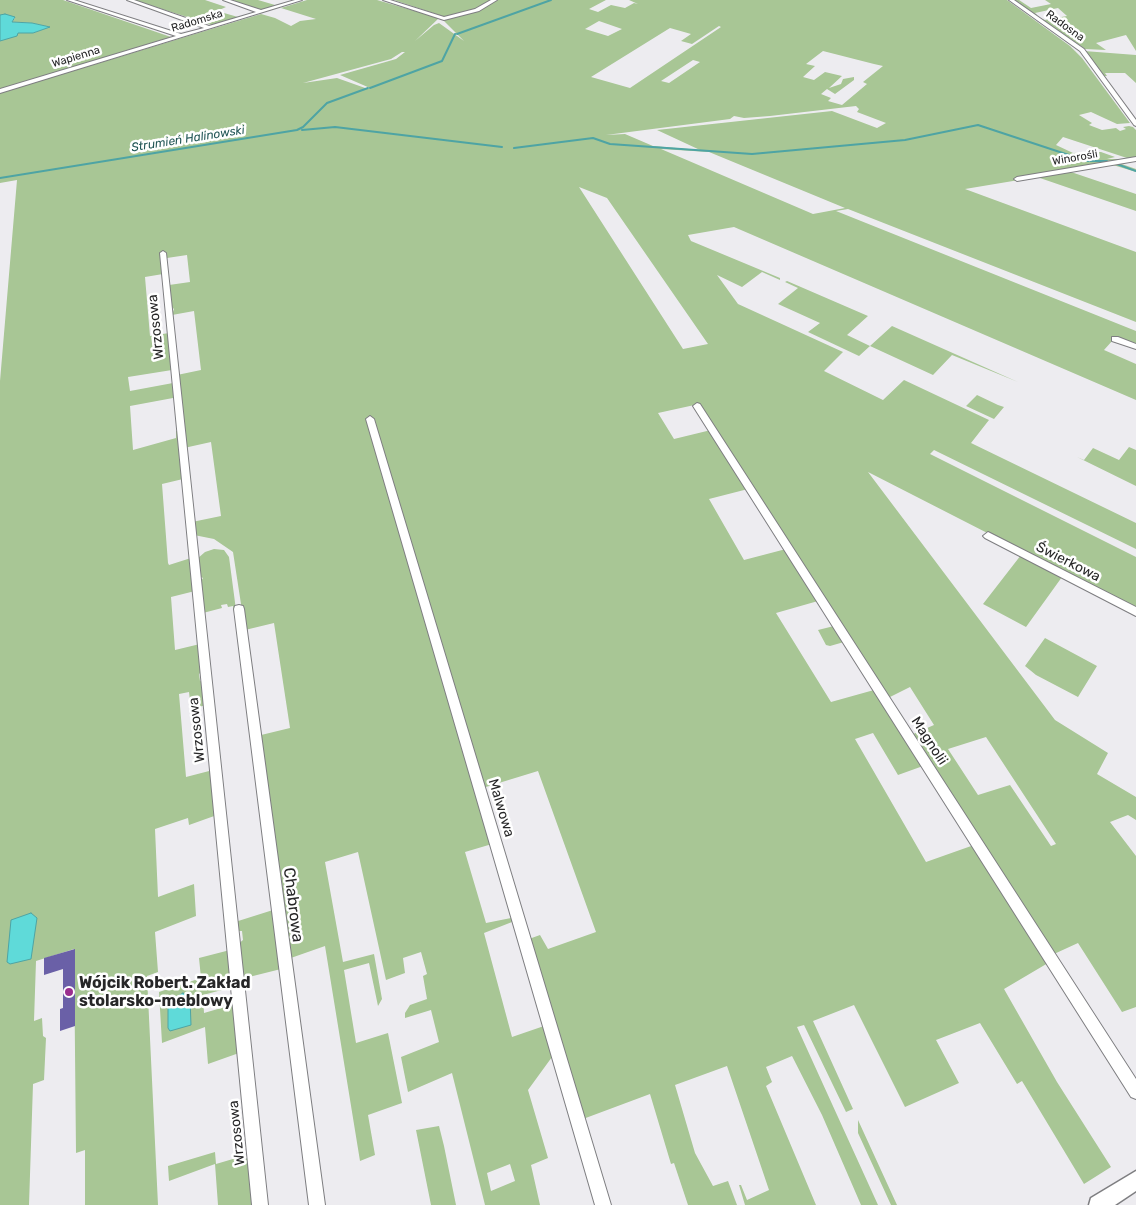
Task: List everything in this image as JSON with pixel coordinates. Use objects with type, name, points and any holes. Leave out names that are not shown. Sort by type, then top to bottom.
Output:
[{"type":"main road","points":[[1098,1205],[1136,1180]]},
{"type":"street","points":[[69,0],[181,36]]},
{"type":"street","points":[[129,0],[210,28]]},
{"type":"street","points":[[225,0],[262,12]]},
{"type":"street","points":[[282,0],[291,3]]},
{"type":"street","name":"Radomska","points":[[158,43],[300,0]]},
{"type":"street","points":[[385,0],[444,19],[477,10],[495,0]]},
{"type":"street","name":"Radosna","points":[[1011,0],[1082,50],[1136,124]]},
{"type":"street","name":"Wapienna","points":[[0,91],[158,43]]},
{"type":"street","name":"Winorośli","points":[[1018,179],[1136,159]]},
{"type":"street","name":"Wrzosowa","points":[[164,252],[260,1205]]},
{"type":"street","points":[[1115,339],[1136,348]]},
{"type":"street","name":"Magnolii","points":[[696,406],[1136,1092]]},
{"type":"street","name":"Malwowa","points":[[370,419],[603,1205]]},
{"type":"street","name":"Świerkowa","points":[[988,536],[1136,612]]},
{"type":"street","name":"Chabrowa","points":[[239,609],[317,1205]]},
{"type":"green space","points":[[0,0],[63,0],[171,37],[0,89],[0,41],[18,33],[33,33],[49,27],[32,23],[12,22],[15,18],[0,15]]},
{"type":"green space","points":[[134,0],[205,0],[226,7],[217,11],[238,17],[212,25]]},
{"type":"green space","points":[[258,0],[275,5],[281,4],[261,10],[232,1]]},
{"type":"green space","points":[[307,0],[377,0],[439,18],[415,41],[439,23],[464,41],[443,20],[477,10],[497,0],[606,0],[589,9],[598,12],[611,5],[625,8],[634,3],[638,4],[629,0],[1007,0],[1070,46],[1082,58],[1130,123],[1117,124],[1091,112],[1079,115],[1092,123],[1089,125],[1102,130],[1116,128],[1120,131],[1126,129],[1123,127],[1129,126],[1136,130],[1136,158],[1127,158],[1063,137],[1056,145],[1073,153],[1101,152],[1115,157],[1107,159],[1121,159],[1099,164],[1116,162],[1136,169],[1136,172],[1113,165],[1071,172],[1136,194],[1136,211],[1037,177],[965,189],[1136,252],[1136,322],[848,209],[836,211],[1136,331],[1136,346],[1113,340],[1104,350],[1136,364],[1136,400],[734,227],[688,235],[691,241],[780,278],[780,280],[762,272],[742,287],[717,275],[738,304],[843,352],[824,371],[883,400],[904,380],[989,420],[971,443],[1136,523],[1136,549],[934,450],[930,454],[1136,557],[1136,609],[868,472],[1055,720],[1108,753],[1097,774],[1136,797],[1136,820],[1128,815],[1110,822],[1136,856],[1136,1007],[1122,1012],[1078,943],[1054,954],[911,735],[934,725],[910,687],[888,698],[699,404],[658,413],[674,439],[711,430],[748,489],[709,499],[744,560],[786,549],[818,601],[776,613],[831,702],[874,690],[923,766],[898,775],[873,733],[855,739],[926,862],[974,845],[1048,963],[1004,989],[1057,1082],[1111,1167],[1084,1184],[1022,1081],[1017,1084],[980,1023],[936,1040],[959,1083],[905,1107],[854,1005],[813,1021],[853,1109],[846,1112],[804,1025],[797,1027],[878,1205],[861,1205],[822,1115],[792,1056],[766,1067],[772,1082],[766,1086],[816,1205],[745,1205],[739,1185],[741,1185],[747,1200],[769,1190],[727,1066],[675,1085],[695,1153],[713,1186],[728,1181],[737,1205],[688,1205],[674,1163],[671,1164],[650,1094],[583,1119],[529,939],[540,935],[548,949],[596,932],[538,771],[476,790],[492,844],[465,852],[486,923],[511,918],[512,922],[484,933],[512,1037],[544,1026],[552,1057],[528,1090],[548,1158],[531,1165],[540,1205],[485,1205],[452,1073],[408,1092],[401,1057],[439,1042],[431,1010],[405,1018],[405,1013],[410,1005],[427,999],[423,976],[427,974],[421,952],[403,958],[405,973],[386,980],[358,852],[325,862],[343,962],[374,954],[382,999],[378,1006],[369,963],[344,970],[356,1043],[388,1033],[402,1103],[368,1115],[375,1155],[360,1161],[325,946],[288,959],[257,736],[290,728],[274,623],[245,630],[233,552],[214,539],[194,535],[192,522],[221,516],[211,442],[184,448],[177,375],[201,370],[194,311],[172,315],[174,309],[171,306],[169,285],[190,282],[187,255],[167,258],[166,252],[161,253],[163,274],[145,277],[150,336],[169,333],[172,370],[128,377],[130,391],[173,383],[173,398],[130,406],[133,450],[176,438],[176,431],[178,431],[183,479],[162,484],[168,563],[169,565],[191,558],[195,591],[171,597],[175,650],[200,644],[202,671],[199,674],[200,681],[203,682],[206,705],[191,709],[189,692],[179,694],[186,777],[213,770],[217,815],[189,825],[188,818],[155,829],[158,897],[194,884],[196,916],[155,932],[158,972],[147,976],[158,1205],[85,1205],[85,1150],[76,1153],[74,949],[36,961],[34,1021],[42,1018],[43,1036],[46,1038],[44,1080],[33,1084],[29,1205],[0,1205],[0,381],[17,180],[0,183],[0,93],[261,14],[291,26],[300,21],[316,19],[281,8]],"holes":[[[599,21],[622,29],[608,36],[585,29]],[[719,26],[721,27],[630,88],[591,77],[670,28],[691,34],[681,41],[692,44]],[[823,51],[883,66],[863,82],[867,84],[842,105],[828,101],[831,98],[821,94],[827,89],[835,94],[854,80],[854,77],[843,79],[841,84],[829,88],[842,76],[825,72],[814,80],[803,77],[815,66],[806,64]],[[405,52],[396,59],[340,75],[370,88],[368,89],[337,78],[303,83],[391,59]],[[693,60],[700,62],[669,83],[661,81]],[[856,106],[859,109],[857,112],[886,123],[877,128],[832,111],[657,130],[700,150],[653,146],[625,134],[606,135],[730,119],[734,116],[744,118]],[[661,149],[709,152],[845,208],[813,214]],[[579,187],[607,198],[708,344],[683,349]],[[986,737],[1056,844],[1051,846],[1010,785],[978,795],[948,749]],[[510,1164],[515,1181],[491,1191],[487,1173]]]},
{"type":"green space","points":[[394,0],[493,0],[473,10],[445,17]]},
{"type":"green space","points":[[1013,0],[1019,0],[1031,8],[1051,4],[1045,0],[1136,0],[1136,51],[1126,35],[1096,43],[1106,50],[1085,49],[1038,17],[1045,20],[1067,16],[1058,8],[1035,13],[1037,15],[1035,15]]},
{"type":"green space","points":[[1084,51],[1136,55],[1136,83],[1125,73],[1105,73],[1107,76],[1103,76]]},
{"type":"green space","points":[[787,281],[868,316],[847,335],[870,346],[859,356],[808,332],[820,323],[778,304],[798,288],[785,282]]},
{"type":"green space","points":[[892,326],[1018,382],[952,355],[933,375],[870,346]]},
{"type":"green space","points":[[977,395],[1004,407],[994,419],[966,406]]},
{"type":"green space","points":[[1129,447],[1136,450],[1136,486],[1077,457],[1084,460],[1093,448],[1119,460]]},
{"type":"green space","points":[[214,549],[224,550],[229,557],[238,625],[237,631],[233,606],[221,605],[222,608],[203,613],[200,583],[203,578],[199,576],[197,559],[205,552]]},
{"type":"green space","points":[[1021,555],[1027,560],[1062,577],[1026,627],[983,604]]},
{"type":"green space","points":[[834,626],[844,642],[830,646],[826,645],[818,630]]},
{"type":"green space","points":[[1045,638],[1097,666],[1078,697],[1036,675],[1025,666]]},
{"type":"green space","points":[[273,910],[281,969],[241,979],[237,945],[243,940],[242,931],[236,931],[235,922]]},
{"type":"green space","points":[[230,950],[233,987],[203,995],[204,1013],[235,1004],[239,1053],[208,1064],[205,1027],[162,1043],[159,992],[201,978],[199,958]]},
{"type":"green space","points":[[858,1120],[897,1205],[891,1205],[858,1133]]},
{"type":"green space","points":[[439,1126],[456,1205],[431,1205],[416,1130]]},
{"type":"green space","points":[[215,1152],[216,1164],[243,1156],[250,1161],[254,1205],[218,1205],[215,1164],[169,1181],[168,1166]]},
{"type":"water","points":[[5,14],[15,17],[12,22],[32,23],[50,27],[33,33],[18,33],[17,36],[0,41],[0,15]]},
{"type":"water","points":[[31,913],[37,918],[31,959],[10,964],[7,962],[11,920]]},
{"type":"water","points":[[183,993],[190,998],[191,1025],[170,1031],[168,1028],[168,1002]]},
{"type":"building","name":"Wójcik Robert. Zakład stolarsko-meblowy","points":[[75,949],[75,1026],[60,1031],[60,1009],[63,1008],[63,969],[44,975],[44,958]]},
{"type":"waterway","name":"Strumień Halinowski","points":[[457,34],[551,0]]},
{"type":"waterway","name":"Strumień Halinowski","points":[[370,88],[442,61],[455,34]]},
{"type":"waterway","name":"Strumień Halinowski","points":[[0,178],[297,130],[303,127],[327,103],[368,88]]},
{"type":"waterway","points":[[514,148],[593,138],[610,144],[752,154],[905,140],[978,125],[1087,161],[1107,161]]},
{"type":"waterway","points":[[302,130],[335,127],[502,147]]},
{"type":"waterway","points":[[1114,163],[1136,171]]},
{"type":"place","name":"Wójcik Robert. Zakład stolarsko-meblowy","points":[[69,992]]}]
